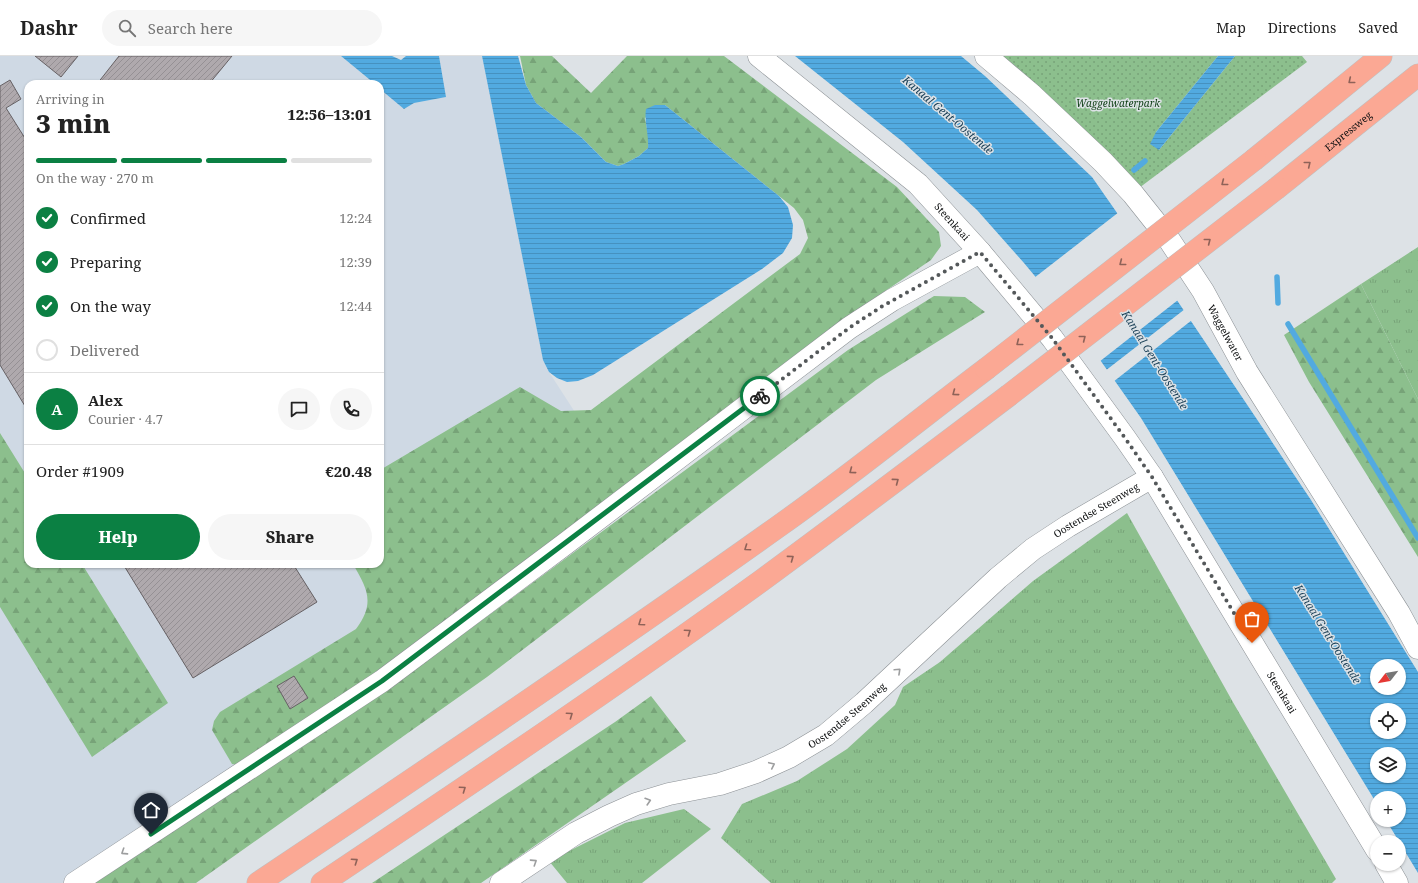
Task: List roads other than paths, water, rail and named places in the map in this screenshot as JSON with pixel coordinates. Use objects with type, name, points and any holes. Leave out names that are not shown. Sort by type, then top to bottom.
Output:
[{"type":"highway","points":[[258,883],[415,778],[775,529],[986,369],[1255,159],[1381,56]]},
{"type":"highway","name":"Expressweg","points":[[322,883],[453,796],[760,581],[1008,396],[1277,188],[1418,74]]},
{"type":"street","name":"Steenkaai","points":[[759,56],[918,184],[980,252],[1052,338],[1152,477],[1370,838]]},
{"type":"street","name":"Waggelwater","points":[[986,56],[1032,95],[1102,162],[1133,194],[1168,238],[1203,290],[1247,372],[1399,613],[1418,648]]},
{"type":"street","points":[[75,883],[382,681],[849,328],[892,300],[980,252]]},
{"type":"street","name":"Oostendse Steenweg","points":[[501,883],[576,833],[609,816],[636,804],[669,794],[720,784],[756,772],[789,757],[826,734],[864,703],[998,578],[1033,549],[1068,526],[1152,477]]},
{"type":"street","points":[[1390,871],[1397,883]]},
{"type":"water","points":[[341,56],[392,56],[401,60],[406,56],[439,56],[446,97],[414,103],[404,109],[384,92],[384,80],[370,80]]},
{"type":"water","points":[[482,56],[518,56],[526,85],[536,103],[581,137],[606,162],[618,166],[639,156],[648,148],[646,109],[655,105],[665,105],[779,196],[788,207],[793,225],[792,238],[783,253],[762,269],[593,375],[578,381],[567,382],[557,378],[549,372],[543,360]]},
{"type":"water","name":"Kanaal Gent-Oostende","points":[[795,56],[961,56],[985,76],[1092,177],[1152,263],[1311,500],[1418,672],[1418,873],[1406,853],[1406,835],[1395,835],[1390,827],[1406,827],[1406,791],[1370,791],[1370,793],[1141,418],[1074,323],[977,210],[903,142]]},
{"type":"water","points":[[1218,56],[1235,56],[1159,150],[1150,144],[1156,132]]},
{"type":"waterway","points":[[1134,170],[1145,161]]},
{"type":"waterway","points":[[1277,277],[1278,303]]},
{"type":"waterway","points":[[1288,324],[1418,538]]},
{"type":"park label","name":"Waggelwaterpark","points":[[1118,103]]}]
